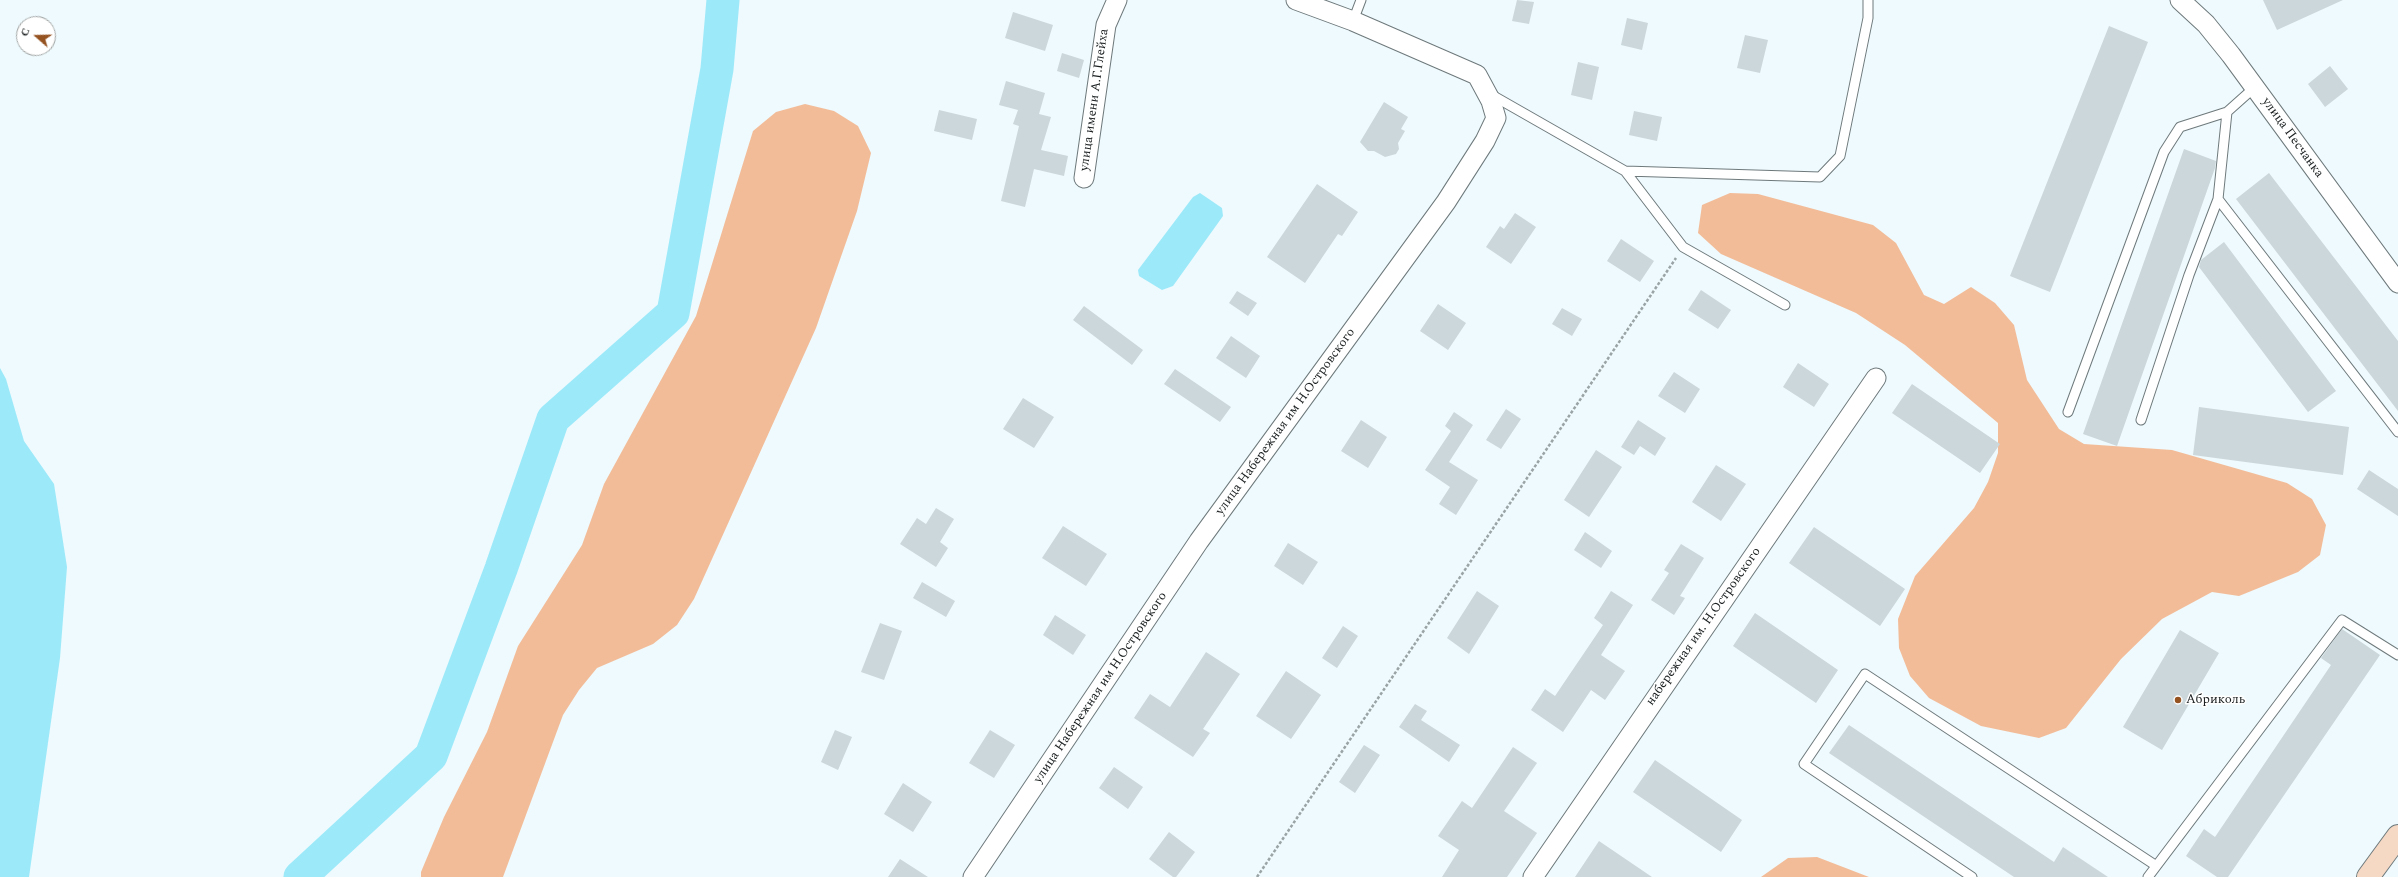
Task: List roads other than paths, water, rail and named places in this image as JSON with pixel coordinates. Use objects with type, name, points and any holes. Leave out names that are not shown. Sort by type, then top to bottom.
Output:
[{"type":"street","name":"улица имени А.Г.Глейха","points":[[1084,178],[1106,25],[1117,0]]},
{"type":"street","points":[[1296,0],[1353,21]]},
{"type":"street","name":"улица Песчанка","points":[[2180,0],[2206,24],[2255,87],[2398,282]]},
{"type":"street","name":"улица Набережная им Н.Островского","points":[[973,877],[1199,541],[1446,202],[1486,141],[1496,118],[1487,93],[1477,75],[1353,21]]},
{"type":"street","name":"набережная им. Н.Островского","points":[[1532,877],[1876,378]]},
{"type":"street","points":[[2368,877],[2396,842]]},
{"type":"lane","points":[[1353,21],[1361,0]]},
{"type":"lane","points":[[1625,171],[1820,177],[1840,156],[1868,18],[1868,0]]},
{"type":"lane","points":[[2068,412],[2164,152],[2180,127],[2227,112],[2255,87]]},
{"type":"lane","points":[[1487,93],[1625,171],[1683,247],[1785,305]]},
{"type":"lane","points":[[2141,420],[2189,275],[2218,199],[2227,112]]},
{"type":"lane","points":[[2218,199],[2398,432]]},
{"type":"lane","points":[[2148,877],[2342,620],[2398,656]]},
{"type":"lane","points":[[1972,877],[1804,764],[1865,674],[2155,866]]},
{"type":"water","points":[[1200,193],[1222,208],[1223,216],[1173,286],[1162,290],[1139,276],[1138,270],[1193,197]]},
{"type":"water","points":[[0,368],[6,379],[24,441],[54,484],[67,567],[60,658],[29,877],[0,877]]},
{"type":"waterway","points":[[300,877],[431,756],[501,569],[553,419],[673,313],[717,69],[723,0]]},
{"type":"place","name":"Абриколь","points":[[2178,700]]}]
